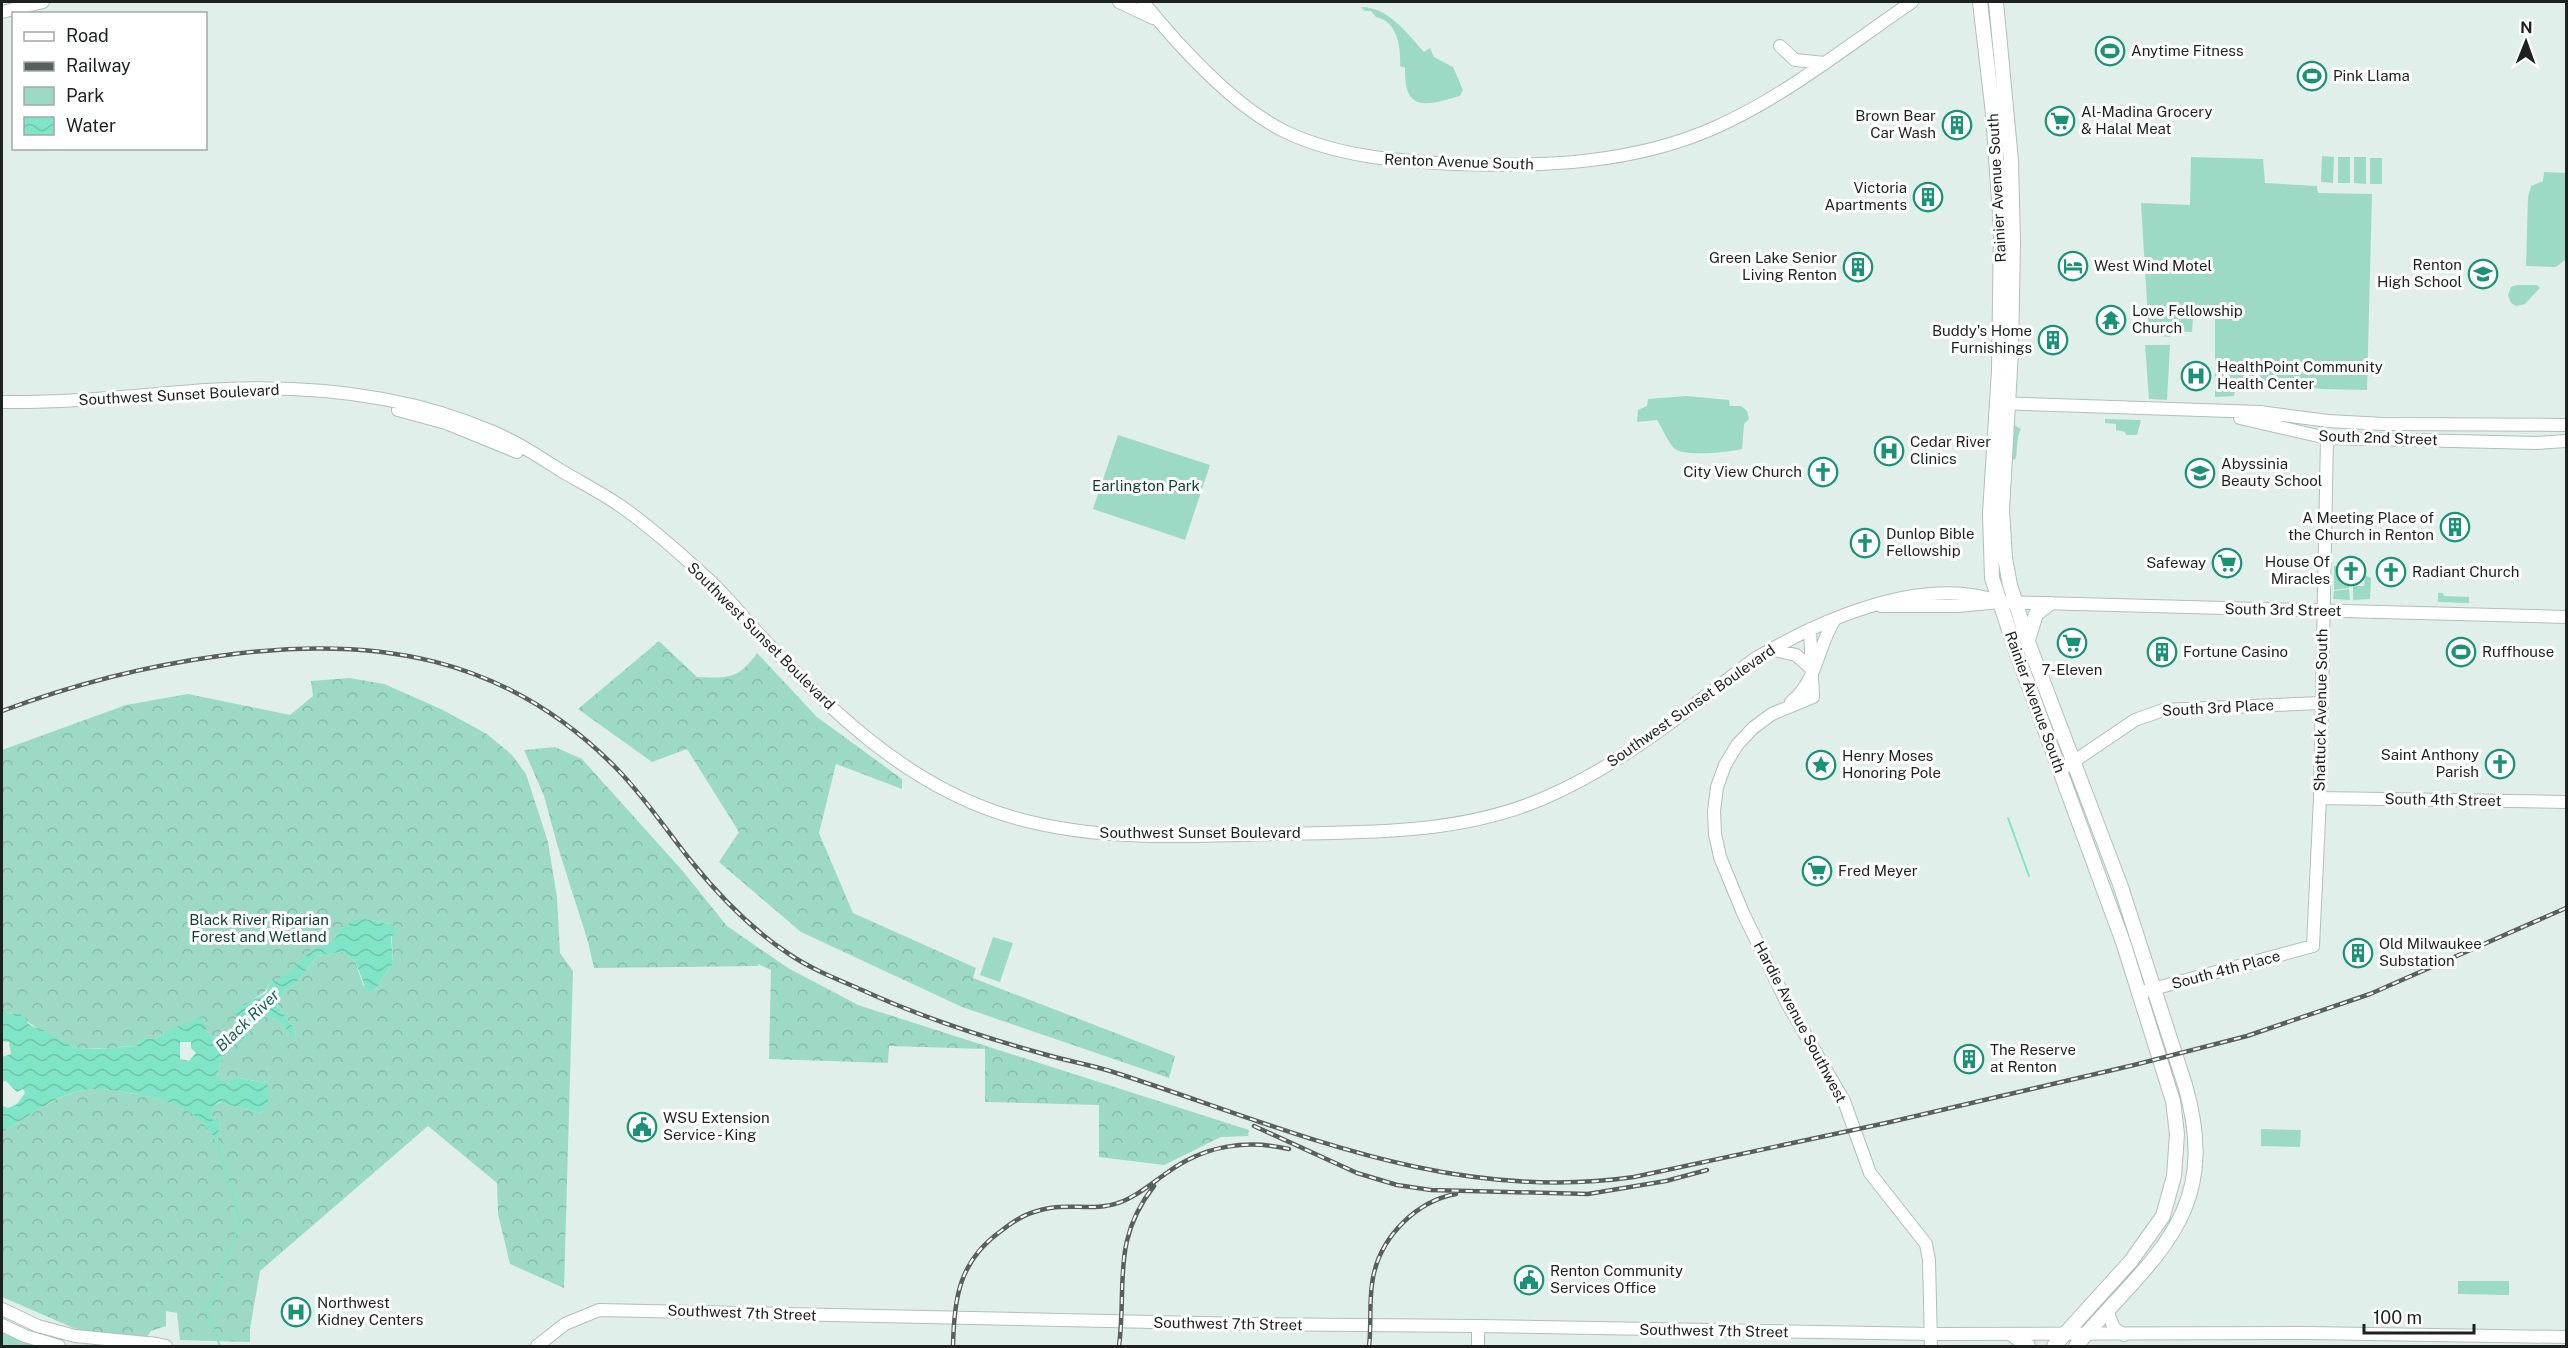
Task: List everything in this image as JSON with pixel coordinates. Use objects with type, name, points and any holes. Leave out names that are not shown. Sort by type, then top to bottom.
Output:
[{"type":"main road","points":[[4,12],[43,2]]},
{"type":"main road","points":[[1119,2],[1157,19]]},
{"type":"main road","name":"Renton Avenue South","points":[[1143,2],[1211,76],[1253,111],[1285,131],[1341,151],[1376,158],[1522,166],[1614,157],[1674,143],[1712,129],[1788,90],[1912,2]]},
{"type":"main road","name":"Rainier Avenue South","points":[[1980,2],[2000,200],[2000,335],[2003,403],[1991,482],[1990,564],[2000,602],[2123,942],[2173,1101],[2177,1134],[2175,1176],[2163,1216],[2146,1243],[2054,1347]]},
{"type":"main road","name":"Rainier Avenue South","points":[[1996,2],[2012,185],[2013,243],[2003,403],[2002,510],[2003,542],[2010,585],[2028,642],[2121,887],[2193,1111],[2197,1140],[2194,1174],[2184,1214],[2167,1242],[2076,1347]]},
{"type":"main road","points":[[1780,46],[1795,60],[1825,63]]},
{"type":"main road","name":"Southwest Sunset Boulevard","points":[[2,402],[81,400],[254,388],[341,392],[414,406],[491,431],[527,448],[620,506],[710,581],[806,684],[867,738],[915,773],[964,800],[1004,815],[1064,828],[1124,835],[1414,830],[1479,820],[1539,800],[1610,764],[1770,649],[1835,618],[1903,597],[1983,596],[2000,602]]},
{"type":"main road","name":"Southwest Sunset Boulevard","points":[[2,408],[75,407],[211,396],[340,399],[392,408],[446,423],[557,468]]},
{"type":"main road","name":"South 2nd Street","points":[[2003,403],[2260,412],[2328,421],[2383,424],[2566,425]]},
{"type":"main road","name":"South 2nd Street","points":[[2192,410],[2254,420],[2311,436],[2327,438],[2537,443],[2566,441]]},
{"type":"main road","name":"Shattuck Avenue South","points":[[2313,946],[2325,798],[2320,780],[2320,703],[2327,438]]},
{"type":"main road","name":"South 3rd Street","points":[[2000,602],[2566,616]]},
{"type":"main road","points":[[2028,642],[2034,617],[2049,604]]},
{"type":"main road","points":[[1770,649],[1796,654],[1813,670],[1822,641],[1835,618]]},
{"type":"main road","name":"Hardie Avenue Southwest","points":[[1783,708],[1813,697],[1810,629]]},
{"type":"main road","name":"Hardie Avenue Southwest","points":[[1813,670],[1806,688],[1783,708],[1753,728],[1737,745],[1725,765],[1717,788],[1714,811],[1717,846],[1761,951],[1844,1101],[1870,1173],[1926,1244],[1929,1260],[1931,1341]]},
{"type":"main road","name":"South 3rd Place","points":[[2060,770],[2134,720],[2163,710],[2320,703]]},
{"type":"main road","name":"South 4th Street","points":[[2325,798],[2566,802]]},
{"type":"main road","name":"South 4th Place","points":[[2138,993],[2313,946]]},
{"type":"main road","points":[[2,1309],[38,1326],[66,1334],[94,1339],[157,1344],[166,1347]]},
{"type":"main road","name":"Southwest 7th Street","points":[[537,1347],[566,1323],[598,1310],[1246,1324],[1478,1326],[1931,1341],[2066,1334],[2307,1333],[2566,1337]]},
{"type":"main road","points":[[2107,1311],[2114,1328],[2124,1335]]},
{"type":"main road","points":[[2,1325],[25,1336],[59,1347]]},
{"type":"main road","points":[[1478,1326],[1478,1347]]},
{"type":"main road","points":[[2013,1335],[2028,1347]]},
{"type":"green space","points":[[1361,7],[1380,11],[1388,16],[1404,29],[1424,52],[1430,48],[1434,57],[1453,67],[1463,90],[1460,96],[1428,103],[1420,103],[1413,99],[1406,83],[1405,68],[1400,66],[1399,44],[1394,30],[1371,11],[1365,11]]},
{"type":"green space","points":[[2322,156],[2334,157],[2333,183],[2321,182]]},
{"type":"green space","points":[[2191,157],[2263,159],[2265,183],[2317,186],[2318,193],[2372,194],[2367,390],[2322,389],[2237,378],[2234,396],[2215,397],[2215,312],[2198,312],[2198,317],[2193,317],[2192,332],[2172,331],[2170,337],[2149,335],[2141,203],[2190,205]]},
{"type":"green space","points":[[2338,157],[2350,157],[2350,183],[2338,183]]},
{"type":"green space","points":[[2354,157],[2366,157],[2366,184],[2354,183]]},
{"type":"green space","points":[[2370,158],[2382,158],[2382,184],[2370,184]]},
{"type":"green space","points":[[2544,172],[2566,173],[2566,259],[2556,267],[2526,266],[2528,197],[2531,186],[2543,181]]},
{"type":"green space","points":[[2537,285],[2540,288],[2525,304],[2516,306],[2511,303],[2508,295],[2511,287]]},
{"type":"green space","points":[[2145,345],[2170,345],[2167,400],[2149,399]]},
{"type":"green space","points":[[1687,396],[1729,400],[1730,406],[1741,406],[1747,411],[1749,419],[1744,424],[1742,449],[1708,453],[1680,451],[1670,443],[1657,420],[1637,422],[1638,410],[1647,406],[1648,399]]},
{"type":"green space","points":[[2105,419],[2141,420],[2137,435],[2126,435],[2125,432],[2116,430],[2116,424],[2105,423]]},
{"type":"green space","points":[[2014,425],[2021,429],[2016,458],[2011,460]]},
{"type":"green space","name":"Earlington Park","points":[[1118,435],[1210,465],[1185,540],[1093,509]]},
{"type":"green space","points":[[2334,566],[2337,566],[2337,573],[2343,573],[2343,585],[2349,585],[2349,588],[2334,590]]},
{"type":"green space","points":[[2365,575],[2371,578],[2370,599],[2353,600],[2353,586],[2364,586]]},
{"type":"green space","points":[[2349,589],[2350,600],[2333,599],[2334,591]]},
{"type":"green space","points":[[2438,593],[2443,593],[2444,596],[2469,597],[2469,603],[2438,602]]},
{"type":"green space","points":[[659,641],[697,677],[732,676],[744,668],[757,653],[817,717],[902,779],[902,789],[836,764],[819,833],[853,913],[976,968],[973,978],[1175,1056],[1169,1078],[962,1007],[801,932],[719,862],[739,832],[687,749],[652,762],[578,709]]},
{"type":"green space","name":"Black River Riparian Forest and Wetland","points":[[350,678],[384,684],[441,709],[487,734],[512,755],[526,774],[548,842],[557,897],[560,953],[573,971],[564,1288],[510,1264],[498,1214],[497,1183],[428,1126],[260,1271],[250,1329],[250,1342],[180,1340],[177,1313],[166,1311],[166,1326],[151,1331],[146,1338],[92,1336],[2,1297],[2,1132],[60,1098],[79,1091],[99,1089],[155,1098],[180,1106],[201,1120],[217,1143],[220,1120],[213,1120],[209,1112],[220,1102],[261,1113],[267,1083],[234,1077],[227,1085],[217,1076],[223,1059],[229,1050],[247,1036],[254,1022],[265,1016],[276,1019],[295,1037],[296,1031],[277,1005],[284,991],[297,982],[317,956],[342,952],[355,961],[363,985],[375,990],[393,963],[391,924],[365,919],[327,946],[312,950],[297,967],[271,982],[264,992],[246,1008],[233,1029],[214,1038],[207,1031],[202,1018],[172,1029],[156,1039],[141,1039],[136,1046],[119,1047],[113,1050],[83,1049],[55,1039],[17,1013],[8,1014],[2,1008],[2,750],[126,705],[188,694],[290,715],[313,696],[311,681]]},
{"type":"green space","points":[[555,747],[582,759],[681,869],[727,926],[788,968],[858,1005],[1249,1130],[1248,1136],[1221,1137],[1164,1165],[1099,1157],[1099,1105],[985,1102],[985,1049],[889,1046],[888,1063],[769,1059],[771,970],[758,964],[758,966],[594,968],[544,796],[524,750]]},
{"type":"green space","points":[[993,937],[1013,943],[1000,982],[980,975]]},
{"type":"green space","points":[[2261,1129],[2301,1130],[2300,1147],[2261,1146]]},
{"type":"green space","points":[[2458,1281],[2509,1281],[2509,1295],[2458,1294]]},
{"type":"green space","points":[[2,1332],[34,1346],[2,1346]]},
{"type":"water","name":"Black River","points":[[365,919],[391,924],[398,930],[391,937],[393,963],[375,990],[367,992],[355,961],[342,952],[317,956],[297,982],[284,991],[277,1005],[296,1031],[295,1038],[276,1019],[264,1016],[254,1022],[246,1036],[229,1050],[223,1059],[217,1076],[227,1084],[234,1077],[267,1083],[269,1098],[261,1113],[219,1102],[210,1112],[213,1120],[220,1120],[217,1143],[201,1121],[180,1107],[156,1098],[99,1089],[70,1093],[2,1132],[2,1102],[3,1106],[8,1108],[17,1104],[25,1093],[23,1089],[17,1092],[6,1081],[2,1082],[2,1057],[11,1054],[9,1042],[2,1041],[2,1008],[8,1014],[17,1013],[25,1017],[31,1025],[67,1044],[87,1049],[136,1046],[141,1039],[156,1039],[172,1029],[202,1017],[207,1031],[214,1038],[220,1037],[230,1032],[235,1026],[237,1016],[235,1010],[266,993],[271,982],[288,973],[314,949],[333,941],[339,930],[353,921]],"holes":[[[180,1042],[191,1042],[191,1048],[196,1053],[189,1061],[180,1059]]]},
{"type":"waterway","points":[[2008,818],[2029,876]]},
{"type":"waterway","points":[[217,1142],[240,1221],[207,1313],[220,1346]]},
{"type":"railway","points":[[2,711],[109,678],[164,665],[219,656],[276,650],[331,648],[383,652],[434,662],[483,678],[530,701],[575,731],[628,781],[682,850],[737,912],[775,944],[815,969],[949,1025],[1110,1071],[1303,1136],[1367,1155],[1432,1170],[1497,1180],[1565,1182],[1634,1177],[1886,1123],[2134,1065],[2247,1036],[2370,994],[2566,908]]},
{"type":"railway","points":[[1254,1126],[1357,1173],[1397,1185],[1431,1190],[1588,1194],[1666,1181],[1707,1170]]},
{"type":"railway","points":[[953,1346],[958,1296],[968,1268],[987,1243],[1018,1219],[1035,1211],[1050,1208],[1101,1207],[1118,1203],[1138,1193],[1182,1163],[1226,1147],[1257,1145],[1289,1149]]},
{"type":"railway","points":[[1119,1346],[1126,1244],[1140,1206],[1154,1186]]},
{"type":"railway","points":[[1369,1346],[1372,1282],[1385,1246],[1394,1233],[1415,1212],[1428,1204],[1456,1194]]},
{"type":"place","name":"Anytime Fitness","points":[[2110,51]]},
{"type":"place","name":"Pink Llama","points":[[2312,76]]},
{"type":"place","name":"Al-Madina Grocery & Halal Meat","points":[[2060,121]]},
{"type":"place","name":"Brown Bear Car Wash","points":[[1957,125]]},
{"type":"place","name":"Victoria Apartments","points":[[1928,197]]},
{"type":"place","name":"West Wind Motel","points":[[2073,266]]},
{"type":"place","name":"Green Lake Senior Living Renton","points":[[1858,267]]},
{"type":"place","name":"Renton High School","points":[[2483,274]]},
{"type":"place","name":"Love Fellowship Church","points":[[2111,320]]},
{"type":"place","name":"Buddy's Home Furnishings","points":[[2053,340]]},
{"type":"place","name":"HealthPoint Community Health Center","points":[[2196,376]]},
{"type":"place","name":"Cedar River Clinics","points":[[1889,451]]},
{"type":"place","name":"City View Church","points":[[1823,472]]},
{"type":"place","name":"Abyssinia Beauty School","points":[[2200,473]]},
{"type":"place","name":"A Meeting Place of the Church in Renton","points":[[2455,527]]},
{"type":"place","name":"Dunlop Bible Fellowship","points":[[1865,543]]},
{"type":"place","name":"Safeway","points":[[2227,563]]},
{"type":"place","name":"House Of Miracles","points":[[2351,571]]},
{"type":"place","name":"Radiant Church","points":[[2391,572]]},
{"type":"place","name":"7-Eleven","points":[[2072,643]]},
{"type":"place","name":"Fortune Casino","points":[[2162,652]]},
{"type":"place","name":"Ruffhouse","points":[[2461,652]]},
{"type":"place","name":"Saint Anthony Parish","points":[[2500,764]]},
{"type":"place","name":"Henry Moses Honoring Pole","points":[[1821,765]]},
{"type":"place","name":"Fred Meyer","points":[[1817,871]]},
{"type":"place","name":"Old Milwaukee Substation","points":[[2358,953]]},
{"type":"place","name":"The Reserve at Renton","points":[[1969,1059]]},
{"type":"place","name":"WSU Extension Service - King","points":[[642,1127]]},
{"type":"place","name":"Renton Community Services Office","points":[[1529,1280]]},
{"type":"place","name":"Northwest Kidney Centers","points":[[296,1312]]}]
